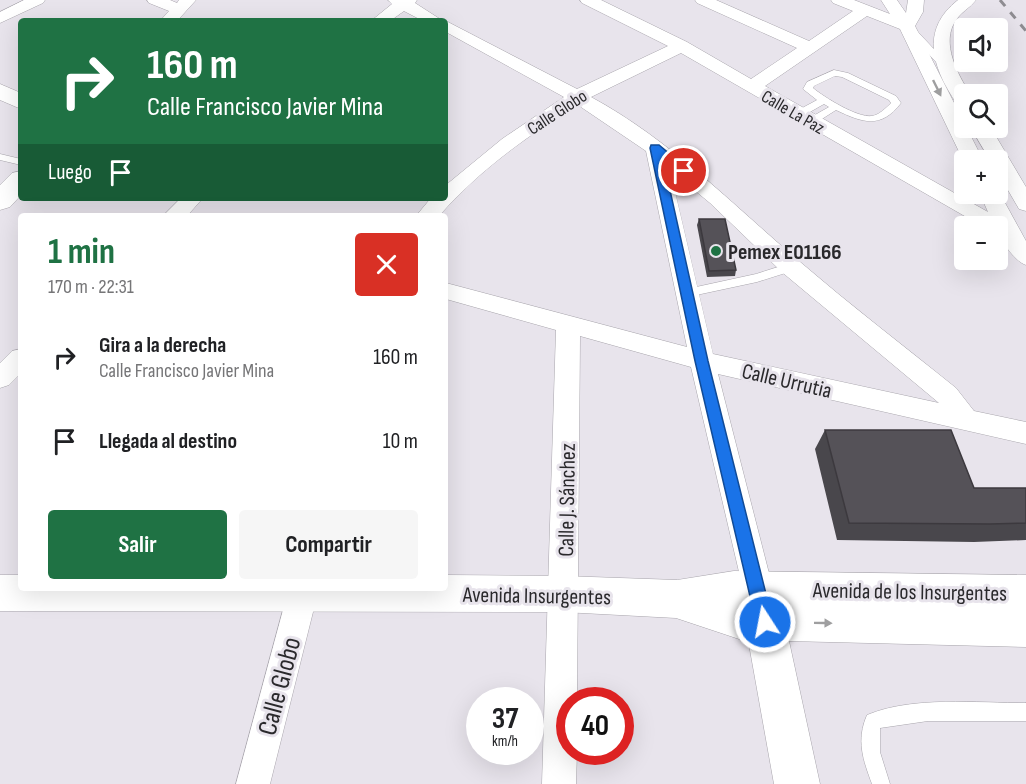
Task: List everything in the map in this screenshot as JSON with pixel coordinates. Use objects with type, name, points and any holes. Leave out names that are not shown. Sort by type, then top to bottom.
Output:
[{"type":"main road","points":[[0,90],[18,100]]},
{"type":"main road","points":[[0,201],[18,182]]},
{"type":"main road","name":"Avenida Insurgentes","points":[[0,593],[202,591]]},
{"type":"main road","name":"Avenida Insurgentes","points":[[368,591],[563,594],[677,599],[739,620],[761,605]]},
{"type":"main road","name":"Avenida de los Insurgentes","points":[[761,605],[1026,594]]},
{"type":"main road","points":[[761,605],[797,784]]},
{"type":"main road","name":"Avenida de los Insurgentes","points":[[761,605],[1026,628]]},
{"type":"street","points":[[0,18],[37,0]]},
{"type":"street","points":[[155,0],[179,14]]},
{"type":"street","name":"Calle La Paz","points":[[588,0],[681,46],[804,118],[980,216]]},
{"type":"street","points":[[704,0],[810,48]]},
{"type":"street","points":[[839,0],[907,26]]},
{"type":"street","points":[[889,0],[907,26],[969,150]]},
{"type":"street","points":[[907,26],[915,12],[916,0]]},
{"type":"street","points":[[955,84],[945,66],[940,42],[941,30],[953,10],[969,0]]},
{"type":"street","points":[[382,18],[402,1],[430,18]]},
{"type":"street","points":[[751,87],[866,10]]},
{"type":"street","points":[[448,27],[578,96],[655,148],[717,198],[791,267],[947,395],[966,420]]},
{"type":"street","name":"Calle Globo","points":[[448,193],[513,140],[578,96],[681,46]]},
{"type":"street","points":[[987,138],[1026,204]]},
{"type":"street","points":[[655,148],[702,361],[761,605]]},
{"type":"street","points":[[177,213],[190,201]]},
{"type":"street","name":"Calle Globo","points":[[430,213],[440,201]]},
{"type":"street","points":[[1008,232],[1026,257]]},
{"type":"street","name":"Calle Urrutia","points":[[448,292],[702,361],[1026,434]]},
{"type":"street","name":"Calle J. Sánchez","points":[[559,784],[568,325]]},
{"type":"street","points":[[0,378],[18,361]]},
{"type":"street","name":"Calle Globo","points":[[253,784],[303,591]]},
{"type":"lane","points":[[907,26],[922,39],[945,66]]},
{"type":"lane","points":[[834,73],[846,75],[896,101],[894,106],[873,119],[860,117],[837,106],[811,92],[808,87],[834,73]]},
{"type":"lane","points":[[804,118],[825,99]]},
{"type":"lane","points":[[804,118],[837,106]]},
{"type":"lane","points":[[0,157],[18,161]]},
{"type":"lane","points":[[687,293],[757,278],[791,267]]},
{"type":"lane","points":[[881,784],[869,746],[868,731],[873,721],[886,717],[956,712],[1026,712]]},
{"type":"building","name":"Pemex E01166","points":[[699,219],[725,219],[736,270],[709,271]]},
{"type":"building","points":[[825,430],[951,430],[974,488],[1026,488],[1026,523],[849,523]]},
{"type":"railway","points":[[1000,0],[1026,31]]},
{"type":"place","name":"Pemex E01166","points":[[716,251]]},
{"type":"route","points":[[684,171],[655,148],[702,361],[765,622]]}]
